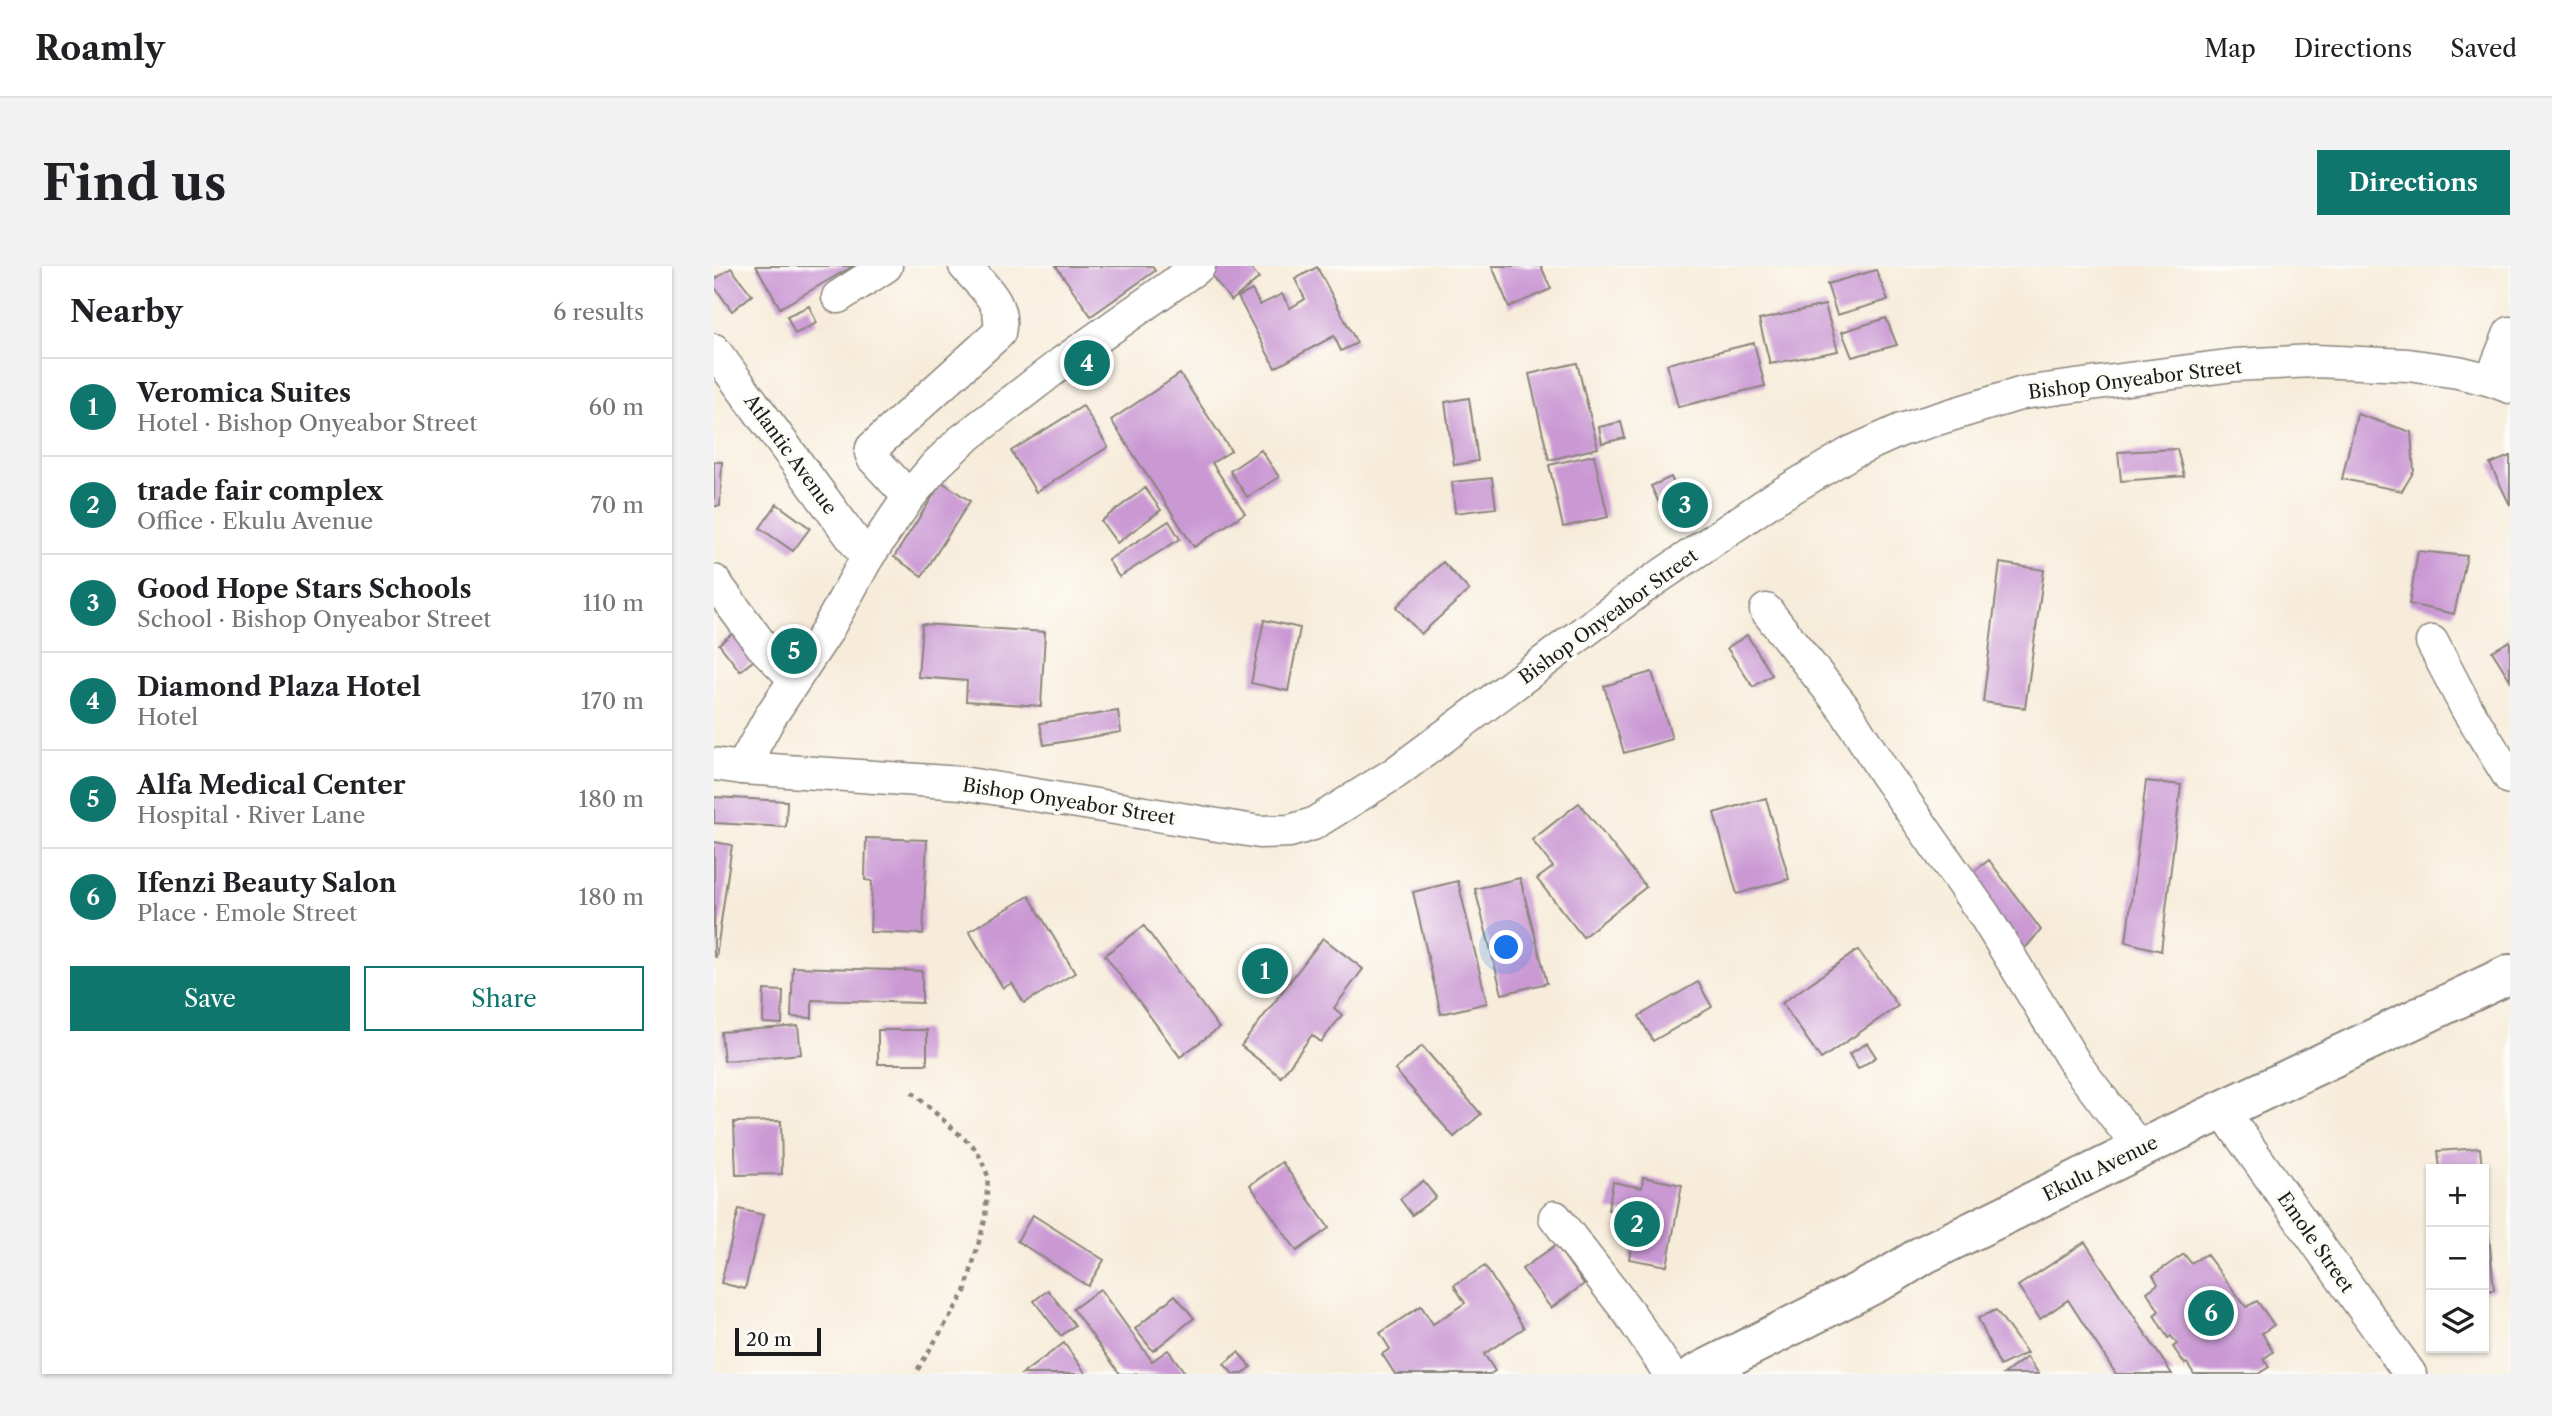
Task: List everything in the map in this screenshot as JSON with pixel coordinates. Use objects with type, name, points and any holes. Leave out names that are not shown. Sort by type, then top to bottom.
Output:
[{"type":"main road","name":"Ekulu Avenue","points":[[1696,1374],[1884,1279],[1923,1255],[2510,974]]},
{"type":"street","points":[[838,297],[886,266]]},
{"type":"street","points":[[909,497],[873,458],[872,448],[999,333],[1001,326],[999,306],[965,266]]},
{"type":"street","points":[[728,766],[825,634],[867,558],[909,497],[936,465],[961,440],[1063,362],[1199,266]]},
{"type":"street","points":[[2501,384],[2510,333]]},
{"type":"street","name":"Atlantic Avenue","points":[[714,350],[867,558]]},
{"type":"street","name":"Bishop Onyeabor Street","points":[[728,766],[962,783],[1260,832],[1290,831],[1313,824],[1395,774],[1644,587],[1775,498],[1852,452],[1901,430],[2023,393],[2234,365],[2314,361],[2372,362],[2421,367],[2501,384]]},
{"type":"street","points":[[714,581],[762,646],[794,678]]},
{"type":"street","points":[[1766,610],[1843,707],[1884,772],[1985,916],[2076,1065],[2140,1149]]},
{"type":"street","points":[[2432,642],[2467,709],[2510,778]]},
{"type":"street","name":"Emole Street","points":[[2223,1111],[2410,1374]]},
{"type":"street","points":[[1555,1217],[1629,1313],[1670,1374]]},
{"type":"path","points":[[912,1092],[977,1150],[988,1176],[985,1220],[965,1292],[915,1374]]},
{"type":"building","points":[[756,266],[853,266],[780,308]]},
{"type":"building","points":[[1056,266],[1152,266],[1155,271],[1091,316]]},
{"type":"building","points":[[1217,266],[1249,266],[1259,278],[1231,301],[1209,272]]},
{"type":"building","points":[[1492,266],[1541,266],[1551,289],[1509,307]]},
{"type":"building","points":[[1317,267],[1357,343],[1341,351],[1334,336],[1275,368],[1238,297],[1252,290],[1260,305],[1282,294],[1290,308],[1305,299],[1295,279]]},
{"type":"building","points":[[731,268],[752,295],[732,311],[714,286],[714,280]]},
{"type":"building","points":[[1876,270],[1888,300],[1837,315],[1827,284]]},
{"type":"building","points":[[1825,305],[1838,351],[1770,364],[1759,320]]},
{"type":"building","points":[[809,306],[817,323],[795,334],[787,316]]},
{"type":"building","points":[[1886,318],[1897,345],[1852,357],[1842,332]]},
{"type":"building","points":[[1754,343],[1765,386],[1678,407],[1667,364]]},
{"type":"building","points":[[1577,363],[1598,448],[1549,460],[1529,374]]},
{"type":"building","points":[[1180,374],[1231,451],[1212,463],[1245,513],[1194,547],[1111,420]]},
{"type":"building","points":[[1469,398],[1478,461],[1454,465],[1445,402]]},
{"type":"building","points":[[1083,406],[1108,447],[1036,492],[1011,451]]},
{"type":"building","points":[[2357,414],[2411,432],[2414,471],[2402,491],[2342,479]]},
{"type":"building","points":[[1621,422],[1625,438],[1602,443],[1599,427]]},
{"type":"building","points":[[2177,449],[2184,476],[2121,481],[2118,452]]},
{"type":"building","points":[[1261,450],[1279,477],[1247,497],[1230,471]]},
{"type":"building","points":[[1594,455],[1608,517],[1563,527],[1549,465]]},
{"type":"building","points":[[2510,456],[2510,505],[2490,464]]},
{"type":"building","points":[[714,462],[722,462],[720,506],[714,506]]},
{"type":"building","points":[[1671,477],[1679,495],[1659,503],[1651,486]]},
{"type":"building","points":[[1492,478],[1496,508],[1455,513],[1452,482]]},
{"type":"building","points":[[942,482],[970,501],[922,576],[894,557]]},
{"type":"building","points":[[1145,488],[1161,510],[1117,543],[1101,521]]},
{"type":"building","points":[[777,504],[810,528],[793,551],[760,528]]},
{"type":"building","points":[[1169,521],[1180,539],[1119,577],[1108,560]]},
{"type":"building","points":[[2418,551],[2467,556],[2454,614],[2409,604]]},
{"type":"building","points":[[1443,562],[1469,590],[1421,634],[1396,607]]},
{"type":"building","points":[[2000,563],[2044,570],[2025,708],[1983,702]]},
{"type":"building","points":[[1264,620],[1300,628],[1288,691],[1251,683]]},
{"type":"building","points":[[922,624],[1045,632],[1041,706],[966,701],[967,681],[918,677]]},
{"type":"building","points":[[741,627],[762,654],[740,671],[719,644]]},
{"type":"building","points":[[1747,635],[1772,675],[1753,687],[1727,648]]},
{"type":"building","points":[[2510,641],[2510,680],[2492,651]]},
{"type":"building","points":[[1652,672],[1672,739],[1624,753],[1604,686]]},
{"type":"building","points":[[1118,711],[1121,732],[1044,745],[1040,723]]},
{"type":"building","points":[[2146,781],[2181,785],[2161,951],[2126,942]]},
{"type":"building","points":[[714,797],[787,801],[786,827],[714,823]]},
{"type":"building","points":[[1766,798],[1789,879],[1737,894],[1714,813]]},
{"type":"building","points":[[1579,803],[1646,887],[1583,937],[1537,879],[1553,867],[1532,840]]},
{"type":"building","points":[[866,838],[927,840],[923,934],[870,932],[872,881],[865,880]]},
{"type":"building","points":[[714,842],[732,845],[716,957],[714,956]]},
{"type":"building","points":[[1989,860],[2041,930],[2019,955],[1968,876]]},
{"type":"building","points":[[1520,878],[1547,983],[1502,994],[1475,889]]},
{"type":"building","points":[[1458,881],[1487,1003],[1441,1014],[1413,892]]},
{"type":"building","points":[[1029,896],[1075,973],[1024,1003],[1012,983],[1003,988],[969,931]]},
{"type":"building","points":[[1144,926],[1219,1028],[1180,1057],[1105,955]]},
{"type":"building","points":[[1323,938],[1363,969],[1334,1008],[1342,1015],[1321,1042],[1312,1035],[1281,1077],[1241,1046]]},
{"type":"building","points":[[1858,950],[1898,1006],[1821,1059],[1782,1003]]},
{"type":"building","points":[[793,967],[922,971],[922,1003],[812,1000],[812,1018],[791,1017]]},
{"type":"building","points":[[1698,982],[1712,1007],[1653,1041],[1639,1016]]},
{"type":"building","points":[[764,990],[783,991],[782,1024],[763,1023]]},
{"type":"building","points":[[798,1026],[801,1054],[724,1061],[721,1032]]},
{"type":"building","points":[[878,1030],[927,1030],[927,1064],[878,1064]]},
{"type":"building","points":[[1867,1043],[1876,1057],[1858,1069],[1849,1054]]},
{"type":"building","points":[[1422,1046],[1481,1114],[1454,1137],[1395,1070]]},
{"type":"building","points":[[781,1121],[782,1174],[736,1175],[734,1122]]},
{"type":"building","points":[[2480,1148],[2482,1164],[2439,1164],[2438,1151]]},
{"type":"building","points":[[1282,1162],[1329,1228],[1297,1251],[1250,1185]]},
{"type":"building","points":[[1643,1177],[1682,1185],[1667,1266],[1629,1259],[1637,1216],[1608,1210],[1613,1182],[1642,1188]]},
{"type":"building","points":[[1423,1181],[1436,1197],[1412,1215],[1400,1199]]},
{"type":"building","points":[[739,1209],[763,1215],[745,1289],[721,1283]]},
{"type":"building","points":[[1033,1215],[1104,1260],[1088,1286],[1017,1241]]},
{"type":"building","points":[[2489,1236],[2494,1290],[2489,1290]]},
{"type":"building","points":[[2085,1242],[2172,1374],[2116,1374],[2068,1300],[2040,1319],[2018,1286]]},
{"type":"building","points":[[1556,1245],[1584,1284],[1551,1308],[1522,1269]]},
{"type":"building","points":[[2184,1254],[2191,1263],[2206,1254],[2246,1307],[2257,1301],[2274,1325],[2262,1333],[2273,1352],[2263,1359],[2269,1367],[2258,1374],[2194,1374],[2187,1363],[2185,1364],[2173,1347],[2177,1344],[2171,1336],[2168,1338],[2154,1315],[2159,1311],[2147,1292],[2158,1284],[2153,1275]]},
{"type":"building","points":[[1485,1266],[1524,1328],[1484,1354],[1495,1371],[1490,1374],[1395,1374],[1382,1354],[1390,1349],[1380,1333],[1421,1306],[1433,1324],[1465,1303],[1454,1285]]},
{"type":"building","points":[[1100,1289],[1152,1361],[1168,1350],[1186,1374],[1120,1374],[1073,1309]]},
{"type":"building","points":[[1048,1290],[1075,1325],[1061,1336],[1034,1301]]},
{"type":"building","points":[[1175,1295],[1194,1318],[1153,1351],[1135,1329]]},
{"type":"building","points":[[1996,1310],[2027,1353],[2000,1366],[1978,1318]]},
{"type":"building","points":[[1064,1343],[1086,1374],[1022,1374]]},
{"type":"building","points":[[1238,1352],[1251,1367],[1243,1374],[1233,1374],[1224,1364]]},
{"type":"building","points":[[2027,1357],[2039,1374],[2004,1374]]},
{"type":"place","name":"Diamond Plaza Hotel","points":[[1087,363]]},
{"type":"place","name":"Good Hope Stars Schools","points":[[1685,505]]},
{"type":"place","name":"Alfa Medical Center","points":[[794,651]]},
{"type":"place","name":"Veromica Suites","points":[[1265,971]]},
{"type":"place","name":"trade fair complex","points":[[1637,1224]]},
{"type":"place","name":"Ifenzi Beauty Salon","points":[[2211,1313]]}]
